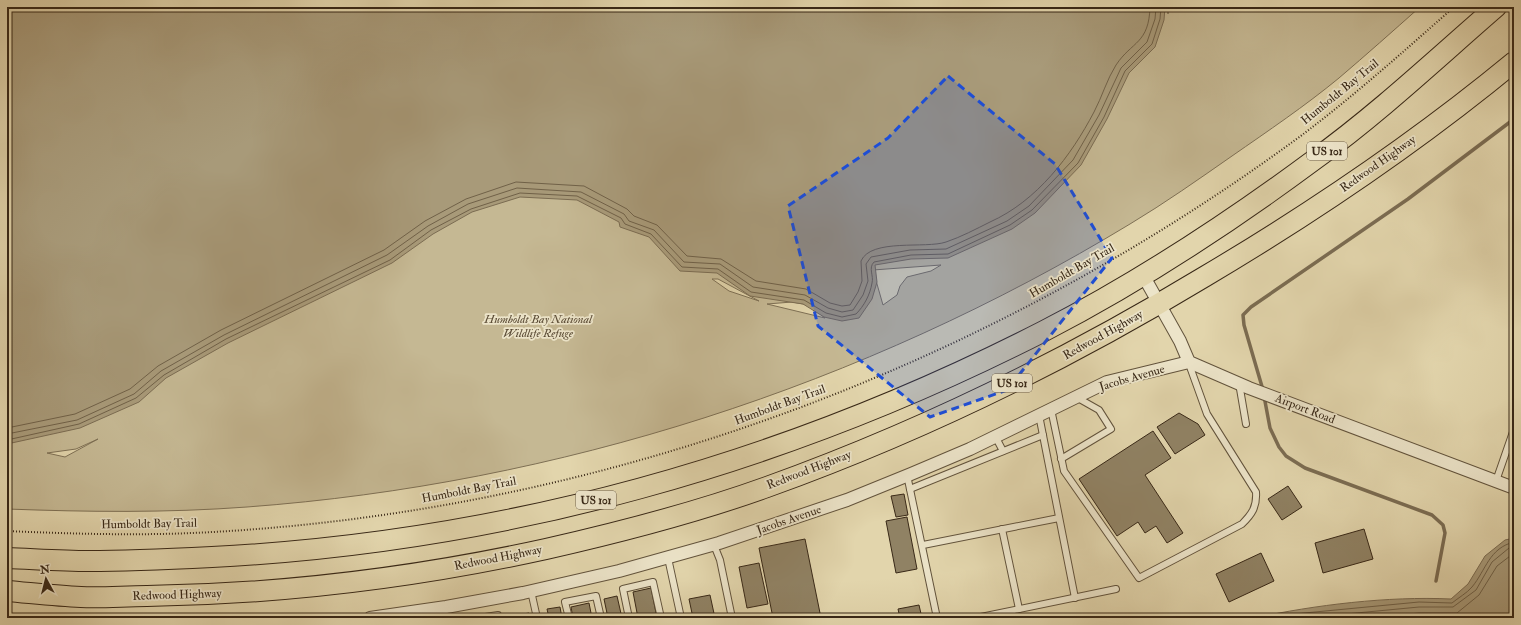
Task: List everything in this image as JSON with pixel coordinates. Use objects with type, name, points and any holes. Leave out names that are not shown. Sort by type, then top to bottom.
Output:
[{"type":"highway","name":"US 101","points":[[7,558],[90,561],[178,559],[276,554],[340,547],[477,525],[564,508],[646,488],[732,462],[809,435],[895,400],[977,364],[1047,329],[1143,275],[1242,211],[1344,138],[1426,70],[1496,7]]},
{"type":"highway","name":"Redwood Highway","points":[[7,591],[80,597],[181,596],[260,592],[354,582],[441,570],[611,534],[691,512],[766,487],[859,451],[978,400],[1071,354],[1159,304],[1259,244],[1346,187],[1431,128],[1514,62]]},
{"type":"street","points":[[1143,275],[1180,341],[1189,362]]},
{"type":"street","name":"Airport Road","points":[[1189,362],[1244,386],[1514,488]]},
{"type":"street","name":"Jacobs Avenue","points":[[370,618],[446,607],[531,591],[668,558],[714,545],[847,500],[954,455],[1107,382],[1189,362]]},
{"type":"lane","points":[[1051,409],[1064,471],[1139,578],[1242,524],[1252,514],[1257,502],[1256,492],[1207,414],[1189,362]]},
{"type":"lane","points":[[1244,386],[1246,424]]},
{"type":"lane","points":[[1061,459],[1111,429],[1099,410],[1076,397]]},
{"type":"lane","points":[[1039,415],[1075,598]]},
{"type":"lane","points":[[1496,482],[1514,429]]},
{"type":"lane","points":[[910,489],[1043,435]]},
{"type":"lane","points":[[995,436],[1003,451]]},
{"type":"lane","points":[[954,455],[960,469]]},
{"type":"lane","points":[[907,475],[937,618]]},
{"type":"lane","points":[[922,545],[1059,518]]},
{"type":"lane","points":[[1002,529],[1019,609]]},
{"type":"lane","points":[[714,545],[720,560],[732,618]]},
{"type":"lane","points":[[668,558],[681,618]]},
{"type":"lane","points":[[629,618],[623,589],[653,582],[661,618]]},
{"type":"lane","points":[[976,618],[1116,589]]},
{"type":"lane","points":[[531,591],[537,618]]},
{"type":"lane","points":[[569,618],[566,602],[596,596],[601,618]]},
{"type":"lane","points":[[479,618],[498,615],[498,618]]},
{"type":"path","name":"Humboldt Bay Trail","points":[[7,531],[90,534],[211,532],[294,526],[401,512],[458,503],[614,468],[708,440],[790,412],[911,364],[1059,290],[1155,233],[1248,173],[1303,134],[1343,103],[1454,7]]},
{"type":"highlighted area","points":[[948,76],[1055,164],[1112,258],[1007,390],[930,417],[818,326],[788,206],[888,138]]},
{"type":"green space","name":"Humboldt Bay National Wildlife Refuge","points":[[7,7],[1167,7],[1168,14],[1169,7],[1420,7],[1339,78],[1273,128],[1156,208],[1130,224],[1028,282],[923,333],[815,379],[705,418],[593,450],[479,476],[363,495],[217,509],[67,511],[7,509],[7,459],[9,458],[7,457]],"holes":[[[941,265],[931,271],[907,277],[900,286],[897,295],[883,305],[873,270]],[[712,279],[718,279],[759,301],[729,291]],[[792,302],[809,305],[825,318],[767,304]],[[98,439],[65,457],[47,453],[76,449]]]},
{"type":"water","points":[[7,7],[1165,7],[1164,20],[1155,47],[1129,73],[1107,119],[1081,165],[1035,213],[1012,229],[948,258],[911,259],[875,265],[877,282],[872,299],[859,318],[842,321],[824,317],[803,304],[750,296],[717,273],[680,271],[649,237],[620,227],[619,222],[577,200],[520,197],[472,212],[433,234],[392,263],[228,343],[166,378],[139,402],[80,428],[7,444]]},
{"type":"water","points":[[1514,538],[1514,618],[1254,618],[1277,613],[1352,602],[1427,598],[1451,599],[1468,584],[1485,556],[1505,540]]},
{"type":"building","points":[[1179,413],[1198,424],[1205,435],[1175,454],[1157,427]]},
{"type":"building","points":[[1153,431],[1171,458],[1145,475],[1183,533],[1167,543],[1156,526],[1145,533],[1138,522],[1117,536],[1079,479]]},
{"type":"building","points":[[1288,486],[1302,507],[1282,520],[1268,499]]},
{"type":"building","points":[[904,494],[908,515],[896,517],[891,496]]},
{"type":"building","points":[[907,517],[917,569],[896,573],[886,521]]},
{"type":"building","points":[[1364,529],[1373,559],[1323,573],[1315,543]]},
{"type":"building","points":[[805,539],[821,618],[773,618],[759,548]]},
{"type":"building","points":[[1261,553],[1274,581],[1229,602],[1216,574]]},
{"type":"building","points":[[759,563],[768,604],[747,608],[739,567]]},
{"type":"building","points":[[651,588],[657,618],[638,618],[633,592]]},
{"type":"building","points":[[710,595],[715,618],[693,618],[689,599]]},
{"type":"building","points":[[617,596],[622,618],[608,618],[604,599]]},
{"type":"building","points":[[589,603],[592,618],[573,618],[571,607]]},
{"type":"building","points":[[919,605],[922,618],[900,618],[898,609]]},
{"type":"building","points":[[560,607],[562,618],[549,618],[547,609]]},
{"type":"building","points":[[529,613],[530,618],[505,618],[506,617]]},
{"type":"waterway","points":[[1263,390],[1244,325],[1243,315],[1251,307],[1408,199],[1514,119]]},
{"type":"waterway","points":[[1264,396],[1270,428],[1279,447],[1286,456],[1305,468],[1432,515],[1443,525],[1445,533],[1436,581]]}]
